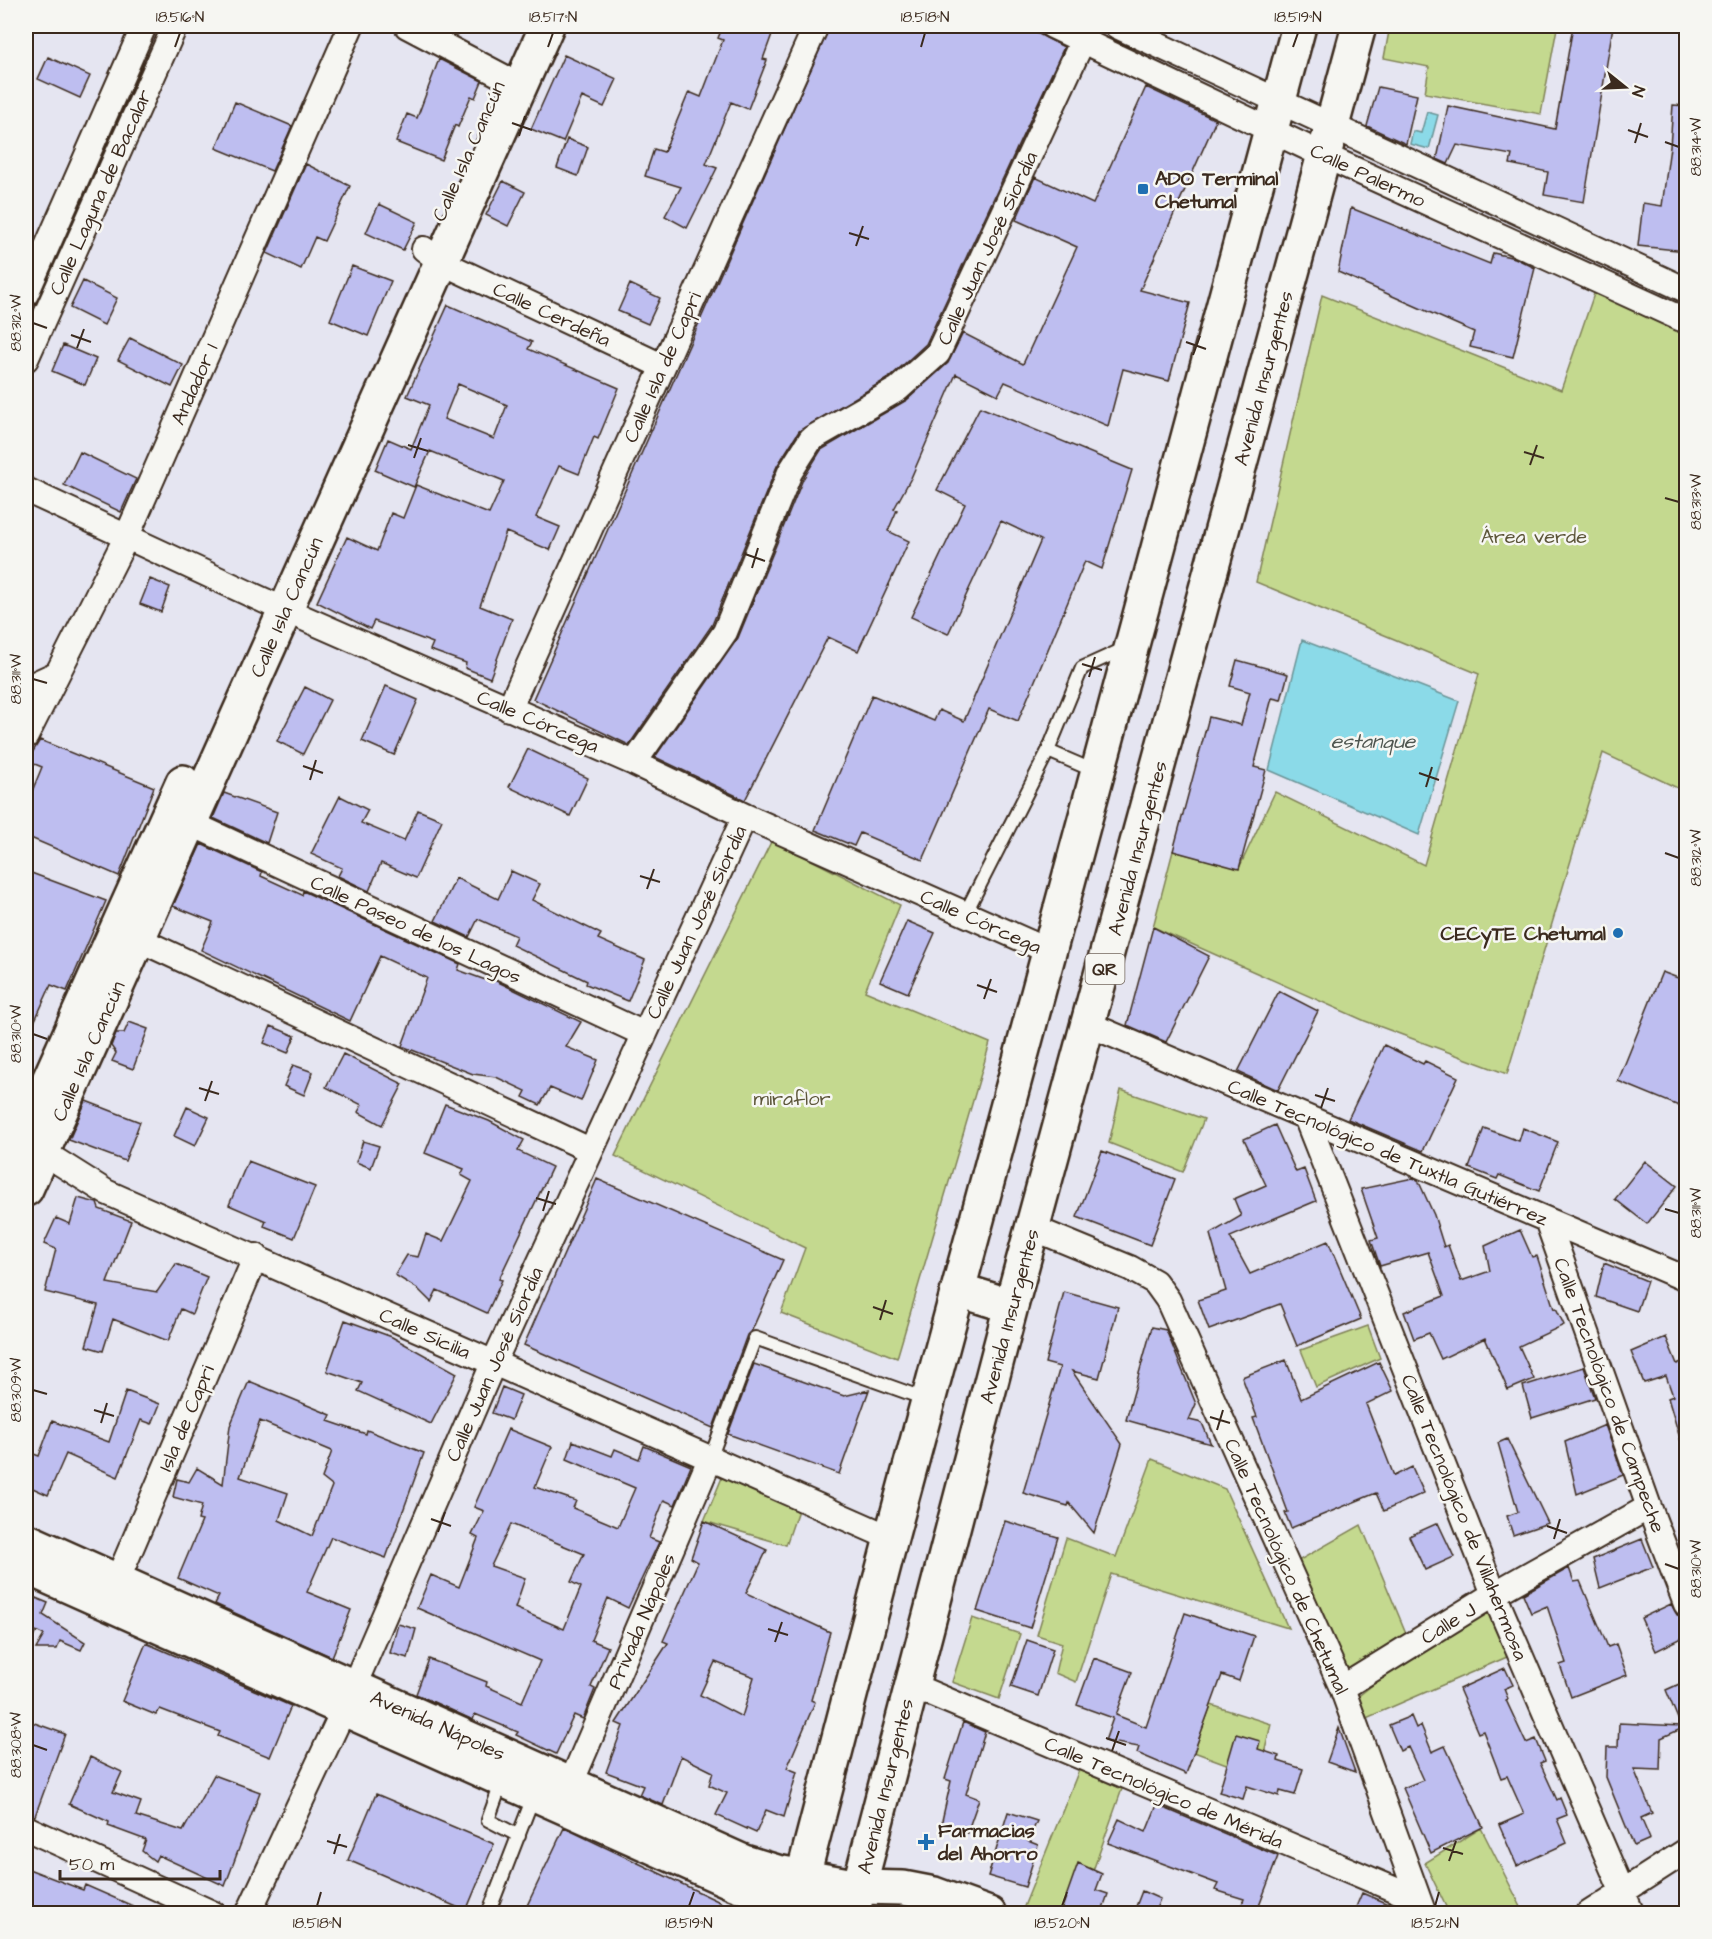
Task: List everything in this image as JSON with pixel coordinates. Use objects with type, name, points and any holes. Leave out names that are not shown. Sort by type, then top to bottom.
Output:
[{"type":"main road","name":"Calle Isla Cancún","points":[[432,255],[502,76],[525,26]]},
{"type":"main road","name":"Calle Isla Cancún","points":[[35,1158],[179,818],[432,255],[547,26]]},
{"type":"main road","points":[[798,1898],[891,1538],[1051,952],[1273,115],[1299,26]]},
{"type":"main road","name":"Avenida Insurgentes","points":[[854,1905],[1011,1306],[1090,1025],[1359,26]]},
{"type":"main road","name":"Calle Isla Cancún","points":[[35,1158],[138,939],[179,818]]},
{"type":"main road","points":[[959,1290],[1011,1306]]},
{"type":"main road","name":"Avenida Nápoles","points":[[26,1540],[117,1581],[349,1698]]},
{"type":"main road","name":"Avenida Nápoles","points":[[26,1567],[349,1698],[507,1769],[550,1783],[744,1862],[798,1898],[854,1905],[903,1888],[934,1894],[989,1914]]},
{"type":"street","name":"Calle Laguna de Bacalar","points":[[26,294],[144,26]]},
{"type":"street","name":"Calle Laguna de Bacalar","points":[[26,359],[174,26]]},
{"type":"street","name":"Andador 1","points":[[26,736],[54,675],[127,536],[351,26]]},
{"type":"street","points":[[407,26],[502,76]]},
{"type":"street","name":"Calle Isla de Capri","points":[[509,709],[816,26]]},
{"type":"street","name":"Calle Palermo","points":[[1052,26],[1085,33],[1327,140],[1686,321]]},
{"type":"street","name":"Calle Palermo","points":[[1117,26],[1273,115]]},
{"type":"street","name":"Calle Juan José Siordia","points":[[634,763],[725,632],[790,472],[811,439],[898,390],[938,353],[1085,33]]},
{"type":"street","name":"Calle Palermo","points":[[1327,140],[1686,290]]},
{"type":"street","name":"Calle Cerdeña","points":[[432,255],[662,366]]},
{"type":"street","name":"Calle Córcega","points":[[26,490],[275,605],[634,763],[745,816],[1051,952]]},
{"type":"street","points":[[26,688],[54,675]]},
{"type":"street","name":"Calle Juan José Siordia","points":[[248,1914],[349,1698],[493,1364],[745,816]]},
{"type":"street","name":"Calle Paseo de los Lagos","points":[[179,818],[644,1034]]},
{"type":"street","points":[[138,939],[590,1150]]},
{"type":"street","name":"Calle Tecnológico de Tuxtla Gutiérrez","points":[[1090,1025],[1686,1279]]},
{"type":"street","name":"Calle Tecnológico de Villahermosa","points":[[1306,1117],[1494,1594],[1627,1903]]},
{"type":"street","name":"Calle Sicilia","points":[[35,1158],[106,1192],[256,1256],[493,1364],[891,1538]]},
{"type":"street","name":"Calle Tecnológico de Campeche","points":[[1547,1220],[1686,1604]]},
{"type":"street","name":"Calle Tecnológico de Chetumal","points":[[1033,1228],[1130,1268],[1155,1282],[1168,1300],[1342,1688],[1421,1906]]},
{"type":"street","name":"Isla de Capri","points":[[117,1581],[256,1256]]},
{"type":"street","name":"Privada Nápoles","points":[[550,1783],[710,1459]]},
{"type":"street","name":"Calle J","points":[[1342,1688],[1494,1594],[1649,1507]]},
{"type":"street","name":"Calle Tecnológico de Mérida","points":[[911,1685],[1421,1906]]},
{"type":"street","points":[[26,1828],[214,1914]]},
{"type":"street","points":[[1588,1914],[1627,1903],[1686,1851]]},
{"type":"lane","points":[[965,914],[1048,751],[1082,668],[1132,645]]},
{"type":"lane","points":[[1048,751],[1098,773]]},
{"type":"lane","points":[[710,1459],[755,1338],[929,1401]]},
{"type":"lane","points":[[507,1769],[488,1820],[519,1836]]},
{"type":"lane","points":[[488,1914],[519,1836],[550,1783]]},
{"type":"green space","points":[[1390,26],[1557,28],[1541,114],[1425,93],[1429,67],[1384,58]]},
{"type":"green space","name":"Área verde","points":[[1596,288],[1686,334],[1686,792],[1603,753],[1507,1074],[1365,1021],[1153,927],[1173,851],[1239,868],[1275,792],[1424,865],[1479,674],[1256,582],[1322,295],[1561,390]]},
{"type":"green space","name":"miraflor","points":[[772,840],[900,905],[865,991],[990,1043],[897,1358],[781,1313],[805,1248],[615,1156]]},
{"type":"green space","points":[[1121,1090],[1204,1119],[1183,1172],[1109,1143]]},
{"type":"green space","points":[[1368,1326],[1380,1358],[1316,1387],[1301,1350]]},
{"type":"green space","points":[[1152,1459],[1225,1489],[1288,1628],[1111,1574],[1076,1682],[1055,1673],[1062,1643],[1037,1635],[1066,1538],[1116,1557]]},
{"type":"green space","points":[[726,1468],[799,1507],[786,1545],[704,1521]]},
{"type":"green space","points":[[1361,1525],[1406,1633],[1345,1672],[1298,1561]]},
{"type":"green space","points":[[1488,1609],[1507,1657],[1364,1719],[1356,1698],[1389,1672]]},
{"type":"green space","points":[[972,1618],[1020,1634],[999,1699],[952,1682]]},
{"type":"green space","points":[[1211,1705],[1271,1724],[1259,1776],[1194,1752]]},
{"type":"green space","points":[[1079,1770],[1122,1789],[1078,1913],[1021,1914]]},
{"type":"green space","points":[[1481,1828],[1524,1913],[1449,1913],[1425,1863]]},
{"type":"water","points":[[1427,112],[1438,115],[1429,149],[1410,144],[1413,131],[1421,133]]},
{"type":"water","name":"estanque","points":[[1302,640],[1459,701],[1419,835],[1269,770]]},
{"type":"building","points":[[723,26],[775,26],[763,59],[767,60],[748,109],[731,102],[706,164],[717,168],[687,228],[665,216],[681,187],[645,176],[654,149],[664,152],[689,92],[701,97],[723,40],[718,38]]},
{"type":"building","points":[[830,26],[1023,26],[1064,47],[926,344],[890,377],[799,431],[777,466],[712,625],[629,745],[533,699]]},
{"type":"building","points":[[1573,26],[1613,26],[1584,202],[1544,195],[1548,172],[1510,164],[1512,155],[1457,145],[1448,164],[1437,159],[1448,106],[1555,129]]},
{"type":"building","points":[[564,55],[617,79],[604,107],[582,97],[563,142],[531,129]]},
{"type":"building","points":[[48,57],[90,76],[80,98],[38,79]]},
{"type":"building","points":[[439,59],[482,81],[475,98],[471,96],[458,127],[455,125],[441,160],[396,142],[407,114],[417,118]]},
{"type":"building","points":[[1146,87],[1216,120],[1140,290],[1190,303],[1169,381],[1123,369],[1108,426],[1005,382],[998,395],[956,374],[911,478],[894,509],[897,510],[888,531],[909,541],[858,651],[828,637],[745,800],[655,757],[738,638],[803,479],[821,450],[907,400],[948,363],[963,333],[1023,364],[1077,247],[1016,220],[1035,177],[1093,204]]},
{"type":"building","points":[[1378,87],[1417,95],[1406,144],[1367,126]]},
{"type":"building","points":[[235,102],[292,126],[272,171],[216,148]]},
{"type":"building","points":[[1673,105],[1686,106],[1686,251],[1638,246],[1643,203],[1662,206]]},
{"type":"building","points":[[567,139],[588,147],[578,176],[557,168]]},
{"type":"building","points":[[306,164],[350,186],[324,241],[315,237],[301,269],[267,253]]},
{"type":"building","points":[[503,181],[525,192],[508,226],[486,215]]},
{"type":"building","points":[[379,204],[417,222],[403,250],[366,233]]},
{"type":"building","points":[[1351,208],[1490,264],[1493,253],[1515,258],[1535,268],[1513,357],[1470,347],[1474,332],[1338,272]]},
{"type":"building","points":[[352,266],[391,281],[368,336],[330,320]]},
{"type":"building","points":[[83,281],[117,298],[104,325],[70,308]]},
{"type":"building","points":[[630,284],[660,298],[648,324],[618,311]]},
{"type":"building","points":[[448,305],[532,342],[528,349],[619,388],[598,439],[594,437],[579,474],[559,466],[536,517],[560,527],[550,550],[506,532],[480,606],[512,619],[490,678],[465,668],[466,663],[430,650],[433,643],[374,621],[370,629],[317,602],[347,537],[377,551],[391,513],[403,518],[416,485],[489,514],[504,481],[430,451],[414,487],[375,470],[388,439],[411,449],[429,405],[407,396]],"holes":[[[458,384],[507,405],[494,439],[444,419]]]},
{"type":"building","points":[[130,338],[183,365],[172,387],[118,360]]},
{"type":"building","points":[[63,345],[96,359],[85,385],[52,371]]},
{"type":"building","points":[[980,407],[1132,470],[1102,569],[1085,561],[1018,721],[989,709],[923,860],[860,833],[854,846],[815,830],[872,695],[934,721],[939,710],[964,721],[1041,540],[1001,521],[948,634],[911,617],[965,504],[937,490]]},
{"type":"building","points":[[80,452],[136,479],[121,512],[64,485]]},
{"type":"building","points":[[150,579],[170,587],[161,612],[140,604]]},
{"type":"building","points":[[1237,660],[1288,674],[1281,700],[1272,698],[1254,767],[1266,770],[1239,869],[1173,851],[1209,717],[1241,725],[1250,692],[1230,686]]},
{"type":"building","points":[[386,686],[418,700],[394,755],[362,741]]},
{"type":"building","points":[[305,687],[330,700],[303,754],[277,741]]},
{"type":"building","points":[[40,740],[154,787],[119,876],[26,836],[26,806],[42,767],[27,761]]},
{"type":"building","points":[[528,749],[588,778],[570,816],[509,787]]},
{"type":"building","points":[[224,793],[277,812],[267,843],[213,818]]},
{"type":"building","points":[[340,796],[368,810],[361,823],[404,841],[418,810],[442,820],[416,878],[381,863],[369,891],[338,876],[342,868],[311,854]]},
{"type":"building","points":[[201,844],[262,872],[261,876],[302,895],[303,891],[460,964],[458,970],[491,982],[492,979],[581,1022],[566,1047],[598,1060],[581,1101],[550,1088],[540,1105],[523,1097],[526,1091],[496,1077],[473,1074],[402,1046],[427,978],[380,956],[350,1021],[201,950],[213,922],[173,906]]},
{"type":"building","points":[[26,871],[106,901],[67,991],[51,985],[26,1040]]},
{"type":"building","points":[[511,871],[540,884],[532,900],[601,934],[598,939],[645,960],[628,1001],[586,984],[587,981],[512,945],[516,936],[478,919],[469,937],[435,921],[456,878],[498,899]]},
{"type":"building","points":[[907,921],[935,933],[908,993],[880,981]]},
{"type":"building","points":[[1153,927],[1209,956],[1166,1042],[1127,1025]]},
{"type":"building","points":[[1662,972],[1686,981],[1686,1109],[1618,1081]]},
{"type":"building","points":[[1279,991],[1318,1011],[1278,1090],[1238,1072]]},
{"type":"building","points":[[129,1022],[148,1029],[133,1069],[112,1061],[116,1053],[111,1046],[116,1033],[124,1033]]},
{"type":"building","points":[[271,1026],[295,1036],[288,1053],[264,1043]]},
{"type":"building","points":[[1384,1045],[1423,1064],[1425,1061],[1458,1077],[1423,1151],[1348,1119]]},
{"type":"building","points":[[343,1054],[403,1084],[382,1125],[358,1112],[362,1105],[326,1087]]},
{"type":"building","points":[[293,1065],[313,1072],[304,1095],[284,1086]]},
{"type":"building","points":[[86,1101],[140,1122],[125,1161],[69,1140]]},
{"type":"building","points":[[445,1104],[489,1121],[524,1140],[518,1151],[552,1167],[499,1279],[502,1280],[487,1313],[437,1290],[431,1302],[418,1289],[395,1275],[407,1255],[418,1257],[426,1234],[443,1241],[472,1181],[461,1175],[464,1169],[425,1153]]},
{"type":"building","points":[[187,1107],[209,1117],[195,1146],[174,1136]]},
{"type":"building","points":[[1275,1125],[1296,1172],[1304,1169],[1316,1201],[1230,1237],[1250,1274],[1328,1241],[1361,1319],[1297,1346],[1280,1304],[1209,1330],[1198,1300],[1226,1291],[1210,1234],[1241,1216],[1234,1199],[1266,1185],[1244,1139]]},
{"type":"building","points":[[1484,1128],[1519,1141],[1523,1128],[1558,1142],[1539,1191],[1499,1175],[1497,1179],[1469,1168]]},
{"type":"building","points":[[363,1141],[379,1146],[371,1168],[356,1162]]},
{"type":"building","points":[[1102,1151],[1175,1179],[1150,1245],[1077,1217]]},
{"type":"building","points":[[248,1161],[315,1187],[294,1238],[264,1226],[266,1221],[229,1205]]},
{"type":"building","points":[[1645,1161],[1677,1186],[1647,1224],[1615,1199]]},
{"type":"building","points":[[1413,1178],[1418,1180],[1434,1215],[1444,1247],[1448,1245],[1461,1281],[1490,1271],[1485,1246],[1520,1230],[1532,1257],[1537,1256],[1554,1309],[1556,1308],[1564,1325],[1519,1346],[1534,1379],[1508,1390],[1485,1338],[1441,1359],[1429,1333],[1414,1339],[1404,1312],[1444,1296],[1428,1252],[1380,1266],[1371,1240],[1378,1238],[1361,1189]]},
{"type":"building","points":[[597,1179],[783,1260],[752,1330],[747,1335],[713,1428],[524,1345]]},
{"type":"building","points":[[78,1198],[97,1203],[99,1209],[131,1221],[107,1283],[157,1292],[176,1264],[207,1277],[192,1314],[181,1309],[168,1341],[113,1319],[103,1351],[86,1346],[98,1305],[45,1292],[56,1249],[44,1244],[56,1218],[70,1224]]},
{"type":"building","points":[[1604,1263],[1647,1281],[1637,1311],[1596,1297]]},
{"type":"building","points":[[1064,1292],[1118,1307],[1099,1378],[1072,1371],[1122,1444],[1094,1533],[1069,1503],[1068,1506],[1023,1493],[1060,1367],[1045,1363]]},
{"type":"building","points":[[345,1320],[392,1337],[457,1373],[431,1424],[358,1391],[362,1383],[327,1371]]},
{"type":"building","points":[[1152,1327],[1166,1330],[1196,1404],[1189,1420],[1202,1423],[1211,1444],[1126,1420]]},
{"type":"building","points":[[1666,1337],[1677,1364],[1686,1360],[1686,1444],[1682,1445],[1668,1398],[1673,1396],[1666,1376],[1644,1383],[1631,1352]]},
{"type":"building","points":[[1286,1360],[1301,1399],[1379,1362],[1393,1391],[1366,1404],[1394,1476],[1412,1467],[1424,1493],[1384,1511],[1376,1493],[1291,1528],[1285,1513],[1288,1512],[1253,1418],[1257,1417],[1242,1377]]},
{"type":"building","points":[[754,1364],[844,1396],[869,1390],[839,1474],[728,1434]]},
{"type":"building","points":[[1584,1367],[1595,1398],[1532,1418],[1523,1386]]},
{"type":"building","points":[[249,1381],[331,1415],[328,1421],[366,1434],[367,1430],[424,1453],[386,1558],[331,1537],[307,1592],[351,1610],[332,1657],[215,1604],[219,1596],[178,1578],[202,1521],[198,1520],[202,1505],[173,1497],[177,1479],[189,1482],[197,1468],[223,1484],[230,1426]],"holes":[[[260,1421],[332,1451],[322,1478],[332,1486],[312,1536],[279,1520],[288,1493],[240,1477]]]},
{"type":"building","points":[[502,1387],[521,1395],[511,1420],[492,1413]]},
{"type":"building","points":[[126,1391],[160,1404],[152,1424],[141,1420],[118,1477],[66,1454],[48,1495],[26,1485],[26,1451],[39,1456],[52,1421],[109,1442]]},
{"type":"building","points":[[1605,1425],[1623,1475],[1577,1494],[1565,1442]]},
{"type":"building","points":[[508,1429],[552,1447],[535,1487],[576,1501],[573,1508],[618,1527],[635,1488],[567,1459],[573,1441],[612,1456],[615,1449],[639,1459],[644,1446],[691,1466],[675,1505],[664,1500],[649,1538],[659,1542],[628,1608],[608,1598],[591,1640],[608,1647],[591,1687],[595,1689],[583,1719],[574,1715],[556,1754],[516,1735],[518,1732],[475,1714],[473,1720],[416,1694],[429,1659],[487,1682],[486,1686],[522,1702],[540,1661],[417,1608],[431,1575],[459,1587],[478,1538],[472,1535],[484,1511],[474,1507]],"holes":[[[511,1524],[584,1554],[571,1582],[581,1587],[564,1629],[515,1608],[525,1578],[491,1566]]]},
{"type":"building","points":[[1507,1439],[1548,1523],[1513,1535],[1507,1516],[1518,1512],[1498,1443]]},
{"type":"building","points":[[704,1521],[767,1550],[746,1593],[830,1632],[811,1700],[815,1702],[787,1768],[797,1772],[784,1817],[766,1810],[756,1833],[716,1815],[727,1793],[709,1785],[713,1772],[681,1756],[663,1805],[639,1795],[643,1786],[606,1772],[623,1726],[616,1723],[668,1643],[663,1641],[698,1562],[691,1558]],"holes":[[[715,1662],[754,1677],[742,1717],[700,1695]]]},
{"type":"building","points":[[1005,1521],[1058,1537],[1030,1628],[977,1611]]},
{"type":"building","points":[[1438,1523],[1454,1557],[1425,1570],[1409,1536]]},
{"type":"building","points":[[1642,1539],[1653,1567],[1600,1588],[1593,1559]]},
{"type":"building","points":[[1569,1568],[1574,1582],[1580,1581],[1608,1647],[1616,1644],[1627,1675],[1571,1697],[1560,1665],[1566,1663],[1547,1606],[1531,1613],[1523,1594]]},
{"type":"building","points":[[26,1594],[48,1603],[43,1615],[85,1642],[81,1650],[60,1641],[57,1649],[36,1649],[44,1635],[36,1631],[26,1656]]},
{"type":"building","points":[[1671,1604],[1677,1615],[1685,1618],[1680,1620],[1686,1636],[1656,1651],[1641,1618]]},
{"type":"building","points":[[1185,1613],[1254,1636],[1239,1681],[1222,1675],[1186,1774],[1137,1753],[1139,1747],[1105,1741],[1113,1718],[1077,1705],[1094,1658],[1132,1672],[1116,1715],[1146,1727]]},
{"type":"building","points":[[398,1624],[416,1629],[408,1658],[390,1653]]},
{"type":"building","points":[[1027,1640],[1053,1649],[1038,1696],[1011,1687]]},
{"type":"building","points":[[146,1643],[291,1706],[270,1757],[218,1736],[220,1732],[160,1709],[156,1715],[122,1701]]},
{"type":"building","points":[[1505,1668],[1513,1685],[1504,1689],[1508,1699],[1506,1700],[1526,1743],[1536,1739],[1545,1761],[1540,1763],[1557,1800],[1560,1798],[1567,1815],[1557,1819],[1567,1843],[1517,1866],[1499,1825],[1524,1814],[1507,1776],[1501,1778],[1483,1731],[1478,1733],[1459,1689]]},
{"type":"building","points":[[1686,1681],[1686,1737],[1683,1728],[1661,1738],[1660,1770],[1634,1769],[1652,1813],[1641,1818],[1650,1839],[1634,1846],[1606,1777],[1607,1747],[1618,1747],[1619,1723],[1681,1726],[1666,1690]]},
{"type":"building","points":[[1411,1716],[1416,1728],[1421,1725],[1432,1752],[1445,1746],[1483,1827],[1431,1853],[1403,1788],[1423,1780],[1408,1747],[1400,1751],[1389,1725]]},
{"type":"building","points":[[26,1720],[65,1734],[35,1816],[26,1814]]},
{"type":"building","points":[[963,1722],[985,1732],[966,1794],[979,1799],[967,1833],[941,1825],[951,1781],[945,1779]]},
{"type":"building","points":[[1339,1728],[1355,1772],[1327,1762]]},
{"type":"building","points":[[1236,1734],[1260,1741],[1258,1749],[1279,1756],[1278,1761],[1303,1769],[1295,1795],[1280,1791],[1279,1796],[1247,1786],[1243,1799],[1219,1792]]},
{"type":"building","points":[[90,1757],[122,1772],[113,1792],[141,1802],[136,1816],[183,1831],[214,1775],[260,1792],[225,1886],[158,1855],[155,1861],[142,1851],[146,1840],[108,1826],[109,1822],[69,1804]]},
{"type":"building","points":[[376,1794],[494,1844],[466,1911],[348,1860]]},
{"type":"building","points":[[1157,1805],[1278,1856],[1256,1914],[1238,1914],[1244,1899],[1215,1890],[1218,1884],[1108,1843],[1119,1819],[1146,1832]]},
{"type":"building","points":[[1008,1812],[1037,1821],[1028,1841],[1038,1845],[1025,1887],[988,1876]]},
{"type":"building","points":[[564,1828],[571,1831],[745,1914],[523,1914]]},
{"type":"building","points":[[1078,1863],[1102,1874],[1096,1890],[1108,1894],[1101,1914],[1060,1914]]},
{"type":"building","points":[[26,1868],[83,1890],[85,1885],[151,1914],[26,1914]]},
{"type":"building","points":[[1142,1891],[1160,1899],[1154,1914],[1135,1909]]},
{"type":"building","points":[[1362,1893],[1409,1913],[1409,1914],[1353,1914]]},
{"type":"place","name":"ADO Terminal Chetumal","points":[[1143,189]]},
{"type":"place","name":"CECyTE Chetumal","points":[[1618,933]]},
{"type":"place","name":"Farmacias del Ahorro","points":[[926,1842]]}]
